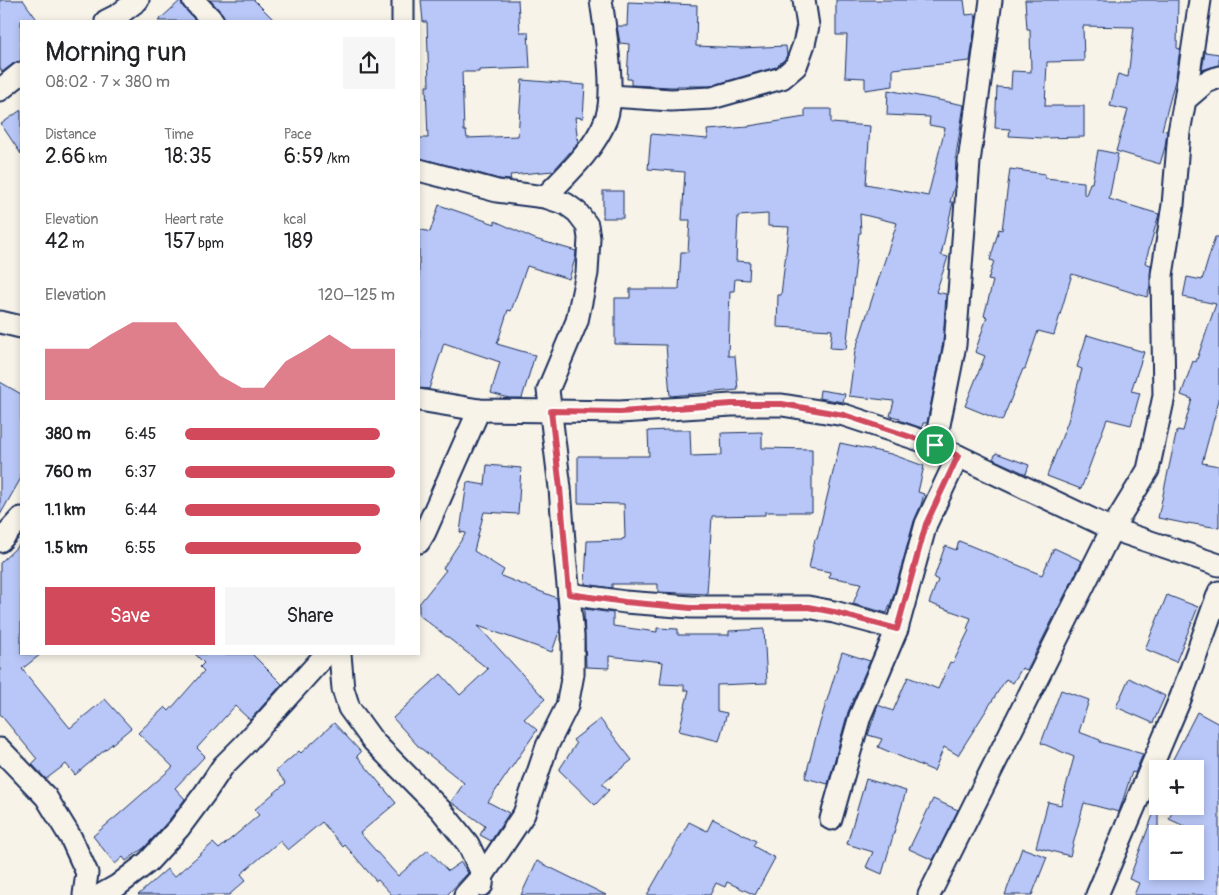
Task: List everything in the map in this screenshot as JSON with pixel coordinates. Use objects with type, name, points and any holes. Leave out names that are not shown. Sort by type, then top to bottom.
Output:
[{"type":"street","points":[[108,20],[138,0]]},
{"type":"street","points":[[193,0],[212,20]]},
{"type":"street","points":[[403,0],[403,20]]},
{"type":"street","points":[[545,197],[577,163],[598,136],[607,118],[611,96],[601,0]]},
{"type":"street","points":[[611,96],[671,100],[712,98],[782,78],[796,66],[804,44],[808,26],[804,0]]},
{"type":"street","points":[[935,445],[955,345],[969,162],[991,0]]},
{"type":"street","points":[[929,895],[1112,528],[1148,470],[1164,396],[1162,275],[1173,205],[1179,132],[1200,0]]},
{"type":"street","points":[[0,90],[20,74]]},
{"type":"street","points":[[1185,100],[1206,82],[1219,77]]},
{"type":"street","points":[[420,170],[497,191],[545,197],[566,204],[577,212],[587,225],[589,238],[587,273],[577,321],[548,390],[560,488],[573,645],[573,674],[567,706],[547,746],[524,814],[482,885],[465,895]]},
{"type":"street","points":[[0,322],[20,327]]},
{"type":"street","points":[[420,400],[479,410],[620,412],[732,404],[782,404],[844,415],[935,445],[1112,528],[1219,564]]},
{"type":"street","points":[[420,540],[479,410]]},
{"type":"street","points":[[832,819],[860,716],[897,629],[926,524],[958,456]]},
{"type":"street","points":[[0,541],[20,519]]},
{"type":"street","points":[[1097,895],[1181,697],[1219,592]]},
{"type":"street","points":[[569,594],[625,602],[691,608],[808,607],[897,629]]},
{"type":"street","points":[[0,749],[46,797],[71,838],[87,873],[109,891],[148,862],[173,835],[223,766],[244,745],[316,658],[341,664],[343,689],[350,708],[373,741],[441,810],[468,844],[482,885]]},
{"type":"street","points":[[84,895],[87,873]]},
{"type":"building","points":[[0,0],[23,0],[37,20],[20,20],[20,61],[14,63],[2,72],[0,68]]},
{"type":"building","points":[[181,0],[184,8],[195,20],[159,20]]},
{"type":"building","points":[[210,0],[254,0],[274,20],[225,20],[222,13]]},
{"type":"building","points":[[421,0],[518,0],[520,32],[528,32],[530,68],[462,72],[464,131],[466,131],[467,138],[518,136],[522,80],[585,85],[583,118],[575,117],[578,143],[553,171],[510,175],[511,180],[499,179],[471,170],[420,158],[420,138],[428,138],[426,86],[429,86],[427,22],[423,22]]},
{"type":"building","points":[[836,0],[964,0],[966,15],[975,14],[976,19],[970,61],[893,69],[893,86],[865,90],[865,78],[845,77],[847,35],[836,35]]},
{"type":"building","points":[[1025,0],[1178,0],[1177,48],[1180,49],[1176,77],[1162,130],[1167,131],[1160,164],[1116,151],[1128,110],[1110,106],[1118,74],[1128,77],[1134,27],[1083,26],[1084,61],[1047,62],[1045,106],[1084,106],[1084,137],[1043,138],[1009,136],[1010,129],[995,128],[997,87],[1011,88],[1012,71],[1031,72],[1030,29],[1027,29]]},
{"type":"building","points":[[628,2],[697,5],[696,46],[742,48],[786,46],[787,55],[776,67],[710,86],[631,85],[631,79],[627,79],[629,44],[620,43],[617,26],[627,26]]},
{"type":"building","points":[[1205,52],[1219,54],[1219,65],[1202,70]]},
{"type":"building","points":[[888,90],[964,105],[956,155],[955,184],[950,202],[953,202],[941,255],[948,257],[936,292],[946,294],[943,343],[927,423],[923,423],[922,428],[899,420],[900,418],[890,416],[894,401],[849,396],[855,351],[897,223],[860,214],[861,233],[859,233],[846,349],[830,348],[832,330],[777,327],[778,295],[781,295],[789,227],[768,226],[768,214],[738,216],[736,261],[750,262],[749,280],[735,279],[734,291],[730,291],[728,356],[735,356],[738,390],[670,396],[666,345],[615,344],[615,298],[630,298],[630,289],[679,289],[681,252],[688,252],[690,220],[682,220],[685,172],[648,169],[651,134],[708,139],[707,130],[749,127],[805,117],[805,109],[831,109],[831,123],[870,126],[866,184],[928,196],[945,128],[929,125],[930,117],[887,115]]},
{"type":"building","points":[[20,111],[20,152],[1,124]]},
{"type":"building","points":[[1098,150],[1118,154],[1109,199],[1159,214],[1145,263],[1151,265],[1150,287],[1147,297],[1072,274],[1054,335],[1038,331],[1025,369],[1023,369],[1002,421],[965,406],[985,356],[975,352],[987,317],[984,316],[993,281],[988,280],[994,261],[990,260],[999,229],[1002,230],[1010,169],[1045,174],[1045,178],[1084,182],[1084,194],[1086,195],[1090,183],[1092,183]]},
{"type":"building","points":[[603,191],[623,191],[623,218],[603,218]]},
{"type":"building","points":[[439,205],[495,224],[495,221],[535,239],[576,251],[569,279],[527,266],[511,311],[508,310],[497,344],[535,355],[522,398],[509,398],[491,393],[500,362],[444,343],[429,389],[420,388],[420,229],[430,232]]},
{"type":"building","points":[[1215,237],[1219,237],[1219,400],[1202,463],[1219,466],[1219,528],[1158,518],[1177,430],[1183,431],[1192,399],[1181,395],[1193,361],[1196,362],[1216,304],[1183,297],[1187,277],[1202,280]]},
{"type":"building","points":[[1087,335],[1144,352],[1131,391],[1140,393],[1131,425],[1107,419],[1081,489],[1047,476],[1068,421],[1082,369],[1077,367]]},
{"type":"building","points":[[0,382],[20,393],[20,480],[0,515]]},
{"type":"building","points":[[820,390],[845,394],[843,402],[819,398]]},
{"type":"building","points":[[690,430],[691,456],[722,455],[721,433],[762,432],[762,448],[812,449],[812,512],[765,512],[765,515],[712,516],[707,594],[658,592],[658,584],[612,584],[612,588],[585,584],[587,541],[622,540],[625,538],[624,504],[578,503],[578,456],[649,456],[648,431]]},
{"type":"building","points":[[840,443],[891,454],[924,466],[918,492],[924,494],[914,521],[887,613],[853,604],[861,583],[829,577],[830,572],[809,568]]},
{"type":"building","points":[[996,453],[1029,465],[1026,474],[993,459]]},
{"type":"building","points":[[487,465],[521,468],[518,514],[484,512],[474,551],[504,570],[501,576],[557,598],[560,629],[552,652],[478,626],[545,699],[524,719],[537,730],[488,802],[509,813],[491,841],[480,835],[485,826],[451,802],[464,783],[418,746],[393,718],[441,674],[460,695],[488,669],[420,616],[420,603],[446,570],[443,568],[466,533],[460,532],[467,482],[485,485]]},
{"type":"building","points":[[959,541],[1042,575],[1054,548],[1082,561],[1027,670],[1022,668],[1013,683],[1006,679],[958,755],[944,747],[934,771],[878,747],[882,739],[868,735],[878,705],[893,711],[908,677],[938,689],[950,662],[953,663],[969,630],[967,629],[971,618],[929,603],[938,580],[934,578],[945,546],[956,550]]},
{"type":"building","points":[[20,544],[20,655],[40,655],[22,669],[70,728],[105,699],[131,728],[75,775],[66,764],[46,779],[32,764],[37,759],[0,714],[0,563]]},
{"type":"building","points":[[1167,595],[1198,607],[1176,662],[1145,649]]},
{"type":"building","points":[[584,609],[613,613],[613,626],[657,632],[657,628],[678,629],[678,635],[729,635],[729,631],[764,629],[767,683],[717,685],[717,711],[727,713],[719,741],[679,731],[689,690],[684,690],[684,685],[660,684],[663,662],[609,656],[609,668],[586,667]]},
{"type":"building","points":[[842,652],[870,661],[848,712],[828,784],[805,778]]},
{"type":"building","points":[[196,655],[253,655],[282,684],[250,720],[235,706],[197,748],[205,756],[175,788],[185,799],[145,847],[126,861],[123,857],[115,864],[93,836],[173,767],[138,733],[165,707],[169,711],[204,671],[200,667],[204,663]]},
{"type":"building","points":[[1129,678],[1165,696],[1153,723],[1116,707]]},
{"type":"building","points":[[1061,690],[1089,700],[1079,732],[1100,740],[1100,742],[1143,754],[1135,773],[1132,772],[1119,812],[1084,803],[1070,856],[1036,847],[1048,802],[1061,805],[1074,757],[1041,743]]},
{"type":"building","points":[[1197,712],[1219,724],[1219,895],[1134,895],[1139,883],[1129,879],[1149,826],[1149,880],[1204,880],[1204,825],[1182,825],[1169,819],[1171,815],[1204,815],[1204,760],[1173,760]]},
{"type":"building","points":[[600,719],[632,760],[602,784],[609,790],[595,805],[559,770],[576,744],[573,740]]},
{"type":"building","points":[[334,723],[361,752],[357,756],[396,803],[360,833],[398,876],[428,850],[448,871],[461,862],[468,873],[447,895],[392,895],[378,880],[376,881],[345,845],[343,847],[322,822],[288,850],[280,841],[241,874],[246,880],[229,895],[138,895],[167,869],[174,877],[213,843],[219,849],[259,815],[254,810],[286,783],[276,771],[299,751],[301,753]]},
{"type":"building","points":[[866,779],[906,791],[882,874],[866,867],[873,852],[847,844]]},
{"type":"building","points":[[933,799],[958,810],[933,860],[909,849]]},
{"type":"building","points":[[1153,815],[1158,815],[1158,825],[1149,825]]},
{"type":"building","points":[[713,819],[756,841],[753,846],[775,858],[755,895],[727,882],[725,887],[716,883],[710,895],[647,895],[689,822],[707,831]]},
{"type":"building","points":[[1022,848],[1047,857],[1032,895],[1005,895]]},
{"type":"building","points":[[537,861],[606,895],[521,895]]},
{"type":"route","points":[[732,404],[782,404],[844,415],[935,445],[958,456],[926,524],[897,629],[808,607],[691,608],[625,602],[569,594],[551,411],[620,412],[732,404]]}]
